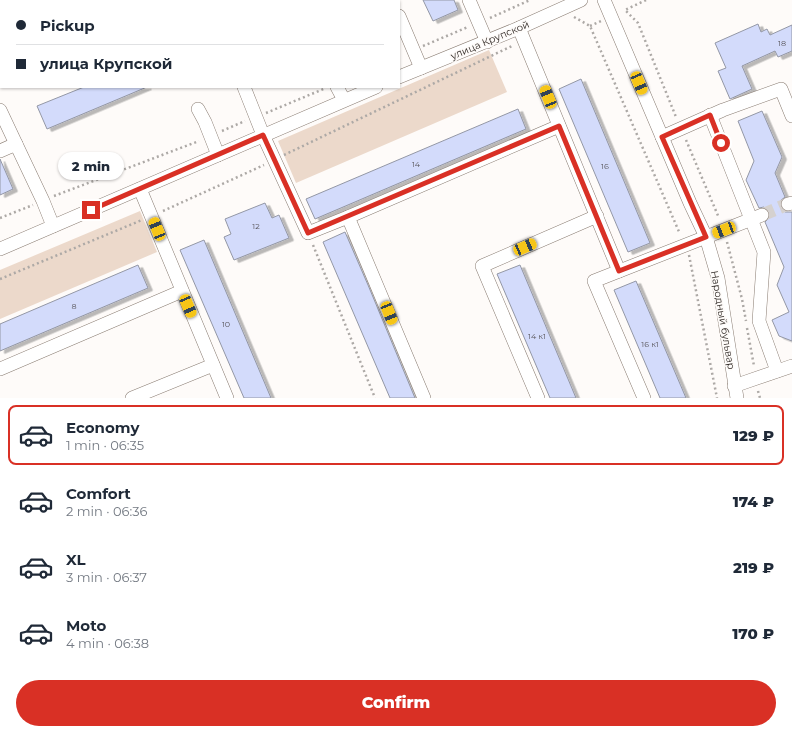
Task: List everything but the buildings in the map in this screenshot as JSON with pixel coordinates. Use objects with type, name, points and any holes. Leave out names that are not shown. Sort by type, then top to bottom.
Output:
[{"type":"street","points":[[469,0],[480,22],[487,42]]},
{"type":"street","name":"улица Крупской","points":[[400,77],[519,28],[568,3],[581,0]]},
{"type":"street","name":"Народный бульвар","points":[[604,0],[706,237],[718,278],[736,392]]},
{"type":"street","points":[[400,18],[421,68]]},
{"type":"street","points":[[519,28],[619,271]]},
{"type":"street","points":[[662,137],[710,115],[787,87],[792,116]]},
{"type":"street","points":[[244,88],[257,116],[263,135],[308,233],[559,126]]},
{"type":"street","points":[[337,88],[344,100]]},
{"type":"street","points":[[0,249],[374,88]]},
{"type":"street","points":[[198,109],[205,122],[218,156]]},
{"type":"street","points":[[0,110],[43,201],[53,226]]},
{"type":"street","points":[[710,115],[756,217],[764,252],[758,321],[777,370]]},
{"type":"street","points":[[0,151],[16,144]]},
{"type":"street","points":[[140,189],[227,398]]},
{"type":"street","points":[[348,216],[424,398]]},
{"type":"street","points":[[538,398],[482,266],[597,216]]},
{"type":"street","points":[[644,398],[594,281],[756,217]]},
{"type":"street","points":[[0,369],[182,292]]},
{"type":"street","points":[[132,398],[213,365]]},
{"type":"street","points":[[736,392],[756,378],[792,366]]},
{"type":"path","points":[[414,50],[530,0]]},
{"type":"path","points":[[646,0],[625,10],[638,23],[724,230],[742,299],[760,398]]},
{"type":"path","points":[[568,3],[575,17],[590,26],[689,255],[717,398]]},
{"type":"path","points":[[568,20],[575,17]]},
{"type":"path","points":[[0,279],[152,216],[274,160],[524,40]]},
{"type":"path","points":[[0,218],[210,136],[327,88]]},
{"type":"path","points":[[308,233],[375,398]]},
{"type":"shaded area","points":[[489,50],[507,92],[296,183],[278,141]]},
{"type":"shaded area","points":[[140,211],[157,252],[0,319],[0,270]]},
{"type":"tunnel","points":[[762,215],[788,204]]},
{"type":"route","points":[[91,210],[218,156],[263,135],[308,233],[559,126],[619,271],[706,237],[662,137],[710,115],[721,143]]}]
